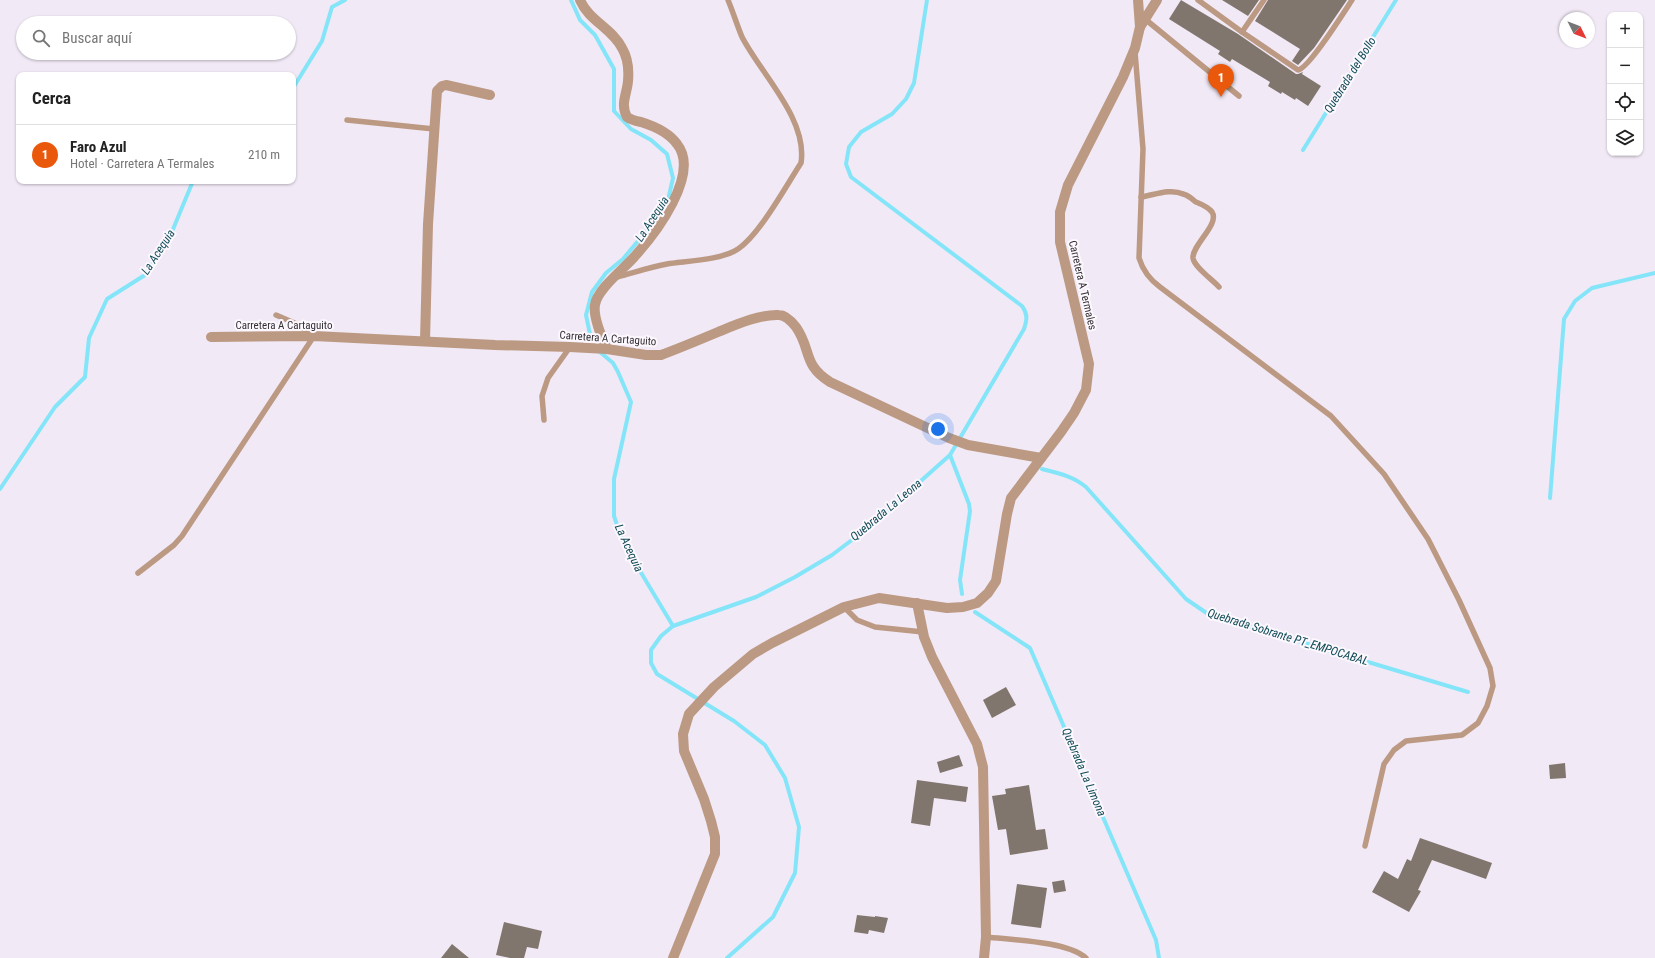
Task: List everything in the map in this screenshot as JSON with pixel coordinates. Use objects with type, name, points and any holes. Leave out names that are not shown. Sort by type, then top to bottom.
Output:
[{"type":"street","points":[[580,0],[589,14],[614,35],[622,48],[628,66],[628,82],[624,99],[625,113],[627,117],[663,131],[678,144],[684,160],[681,184],[665,216],[635,256],[600,293],[594,305],[598,328],[607,349]]},
{"type":"street","name":"Carretera A Termales","points":[[673,958],[715,854],[715,837],[704,799],[684,751],[682,734],[689,714],[714,687],[753,654],[772,643],[844,608],[878,598],[947,608],[963,607],[977,603],[988,593],[996,581],[1011,498],[1074,413],[1086,390],[1089,364],[1060,242],[1060,212],[1068,185],[1123,77],[1135,48],[1143,23],[1138,0]]},
{"type":"street","points":[[1143,23],[1157,0]]},
{"type":"street","points":[[425,341],[428,224],[438,91],[442,86],[446,85],[490,95]]},
{"type":"street","name":"Carretera A Cartaguito","points":[[211,337],[314,336],[495,345],[570,346],[607,349],[646,355],[660,354],[746,321],[780,315],[788,318],[795,326],[802,338],[810,363],[819,375],[830,382],[949,438],[968,445],[1041,458]]},
{"type":"street","points":[[917,603],[923,632],[932,657],[977,744],[983,767],[986,937],[984,958]]},
{"type":"lane","points":[[613,278],[666,264],[709,259],[737,250],[759,227],[800,163],[802,153],[800,137],[781,98],[742,37],[728,0]]},
{"type":"lane","points":[[1198,0],[1296,70],[1301,70],[1312,59],[1352,0]]},
{"type":"lane","points":[[1242,32],[1264,0]]},
{"type":"lane","points":[[1143,23],[1239,96]]},
{"type":"lane","points":[[1135,48],[1142,149],[1139,258],[1142,269],[1150,280],[1331,416],[1384,474],[1428,539],[1459,600],[1490,668],[1493,686],[1487,706],[1478,723],[1462,735],[1406,741],[1394,750],[1384,764],[1365,846]]},
{"type":"lane","points":[[347,120],[434,129]]},
{"type":"lane","points":[[1141,197],[1171,192],[1183,193],[1212,211],[1212,223],[1194,252],[1193,259],[1195,264],[1219,287]]},
{"type":"lane","points":[[138,573],[174,545],[182,536],[314,336],[299,325],[276,315]]},
{"type":"lane","points":[[544,420],[542,396],[548,378],[570,346]]},
{"type":"lane","points":[[844,608],[857,620],[875,627],[923,632]]},
{"type":"lane","points":[[986,937],[1054,945],[1070,949],[1086,958]]},
{"type":"building","points":[[1181,0],[1238,34],[1296,74],[1303,72],[1302,74],[1321,86],[1308,106],[1296,98],[1295,100],[1282,92],[1281,94],[1268,86],[1270,82],[1232,59],[1230,62],[1218,54],[1220,51],[1169,19]]},
{"type":"building","points":[[1222,0],[1259,0],[1248,16]]},
{"type":"building","points":[[1268,0],[1347,0],[1314,48],[1298,65],[1292,61],[1300,49],[1255,21]]},
{"type":"building","points":[[1006,687],[1016,705],[992,718],[983,700]]},
{"type":"building","points":[[959,755],[963,766],[940,773],[937,762]]},
{"type":"building","points":[[1565,763],[1566,778],[1550,779],[1549,765]]},
{"type":"building","points":[[917,780],[968,787],[966,802],[934,798],[930,826],[911,823]]},
{"type":"building","points":[[1029,785],[1036,830],[1045,829],[1048,849],[1010,855],[1006,829],[998,830],[992,796],[1006,794],[1005,789]]},
{"type":"building","points":[[1420,838],[1492,863],[1486,879],[1432,860],[1418,890],[1421,891],[1409,912],[1372,892],[1384,871],[1398,879],[1407,859],[1411,861]]},
{"type":"building","points":[[1064,880],[1066,891],[1054,893],[1052,882]]},
{"type":"building","points":[[1017,884],[1047,888],[1041,928],[1011,924]]},
{"type":"building","points":[[857,915],[888,918],[884,933],[869,930],[868,934],[854,932]]},
{"type":"building","points":[[504,922],[542,931],[538,949],[527,947],[524,958],[510,958],[496,955]]},
{"type":"building","points":[[452,944],[469,958],[441,958]]},
{"type":"waterway","name":"La Acequia","points":[[296,83],[322,41],[332,7],[345,0]]},
{"type":"waterway","name":"La Acequia","points":[[571,0],[580,20],[595,35],[614,69],[614,111],[631,129],[651,140],[667,154],[673,178],[668,200],[648,229],[623,259],[606,273],[592,292],[586,315],[591,339]]},
{"type":"waterway","name":"Quebrada La Leona","points":[[727,958],[773,917],[795,873],[799,827],[785,778],[765,745],[734,721],[657,674],[651,663],[651,650],[661,636],[673,626],[756,597],[795,577],[832,555],[869,527],[950,455],[1024,329],[1026,323],[1026,314],[1022,306],[851,177],[846,164],[849,147],[861,132],[892,114],[906,99],[914,83],[927,0]]},
{"type":"waterway","name":"Quebrada del Bollo","points":[[1303,150],[1396,0]]},
{"type":"waterway","name":"La Acequia","points":[[0,489],[55,407],[85,377],[89,338],[107,299],[145,275],[171,234],[192,184]]},
{"type":"waterway","points":[[1550,498],[1564,319],[1575,301],[1592,288],[1655,273]]},
{"type":"waterway","name":"La Acequia","points":[[600,352],[613,363],[631,402],[614,479],[614,516],[621,537],[673,626]]},
{"type":"waterway","name":"Quebrada La Limona","points":[[950,455],[969,504],[970,511],[960,580],[962,594]]},
{"type":"waterway","name":"Quebrada Sobrante PT_EMPOCABAL","points":[[1042,469],[1071,478],[1086,487],[1186,599],[1208,614],[1468,692]]},
{"type":"waterway","name":"Quebrada La Limona","points":[[975,612],[1030,648],[1156,940],[1159,958]]},
{"type":"place","name":"Faro Azul","points":[[1221,97]]}]
